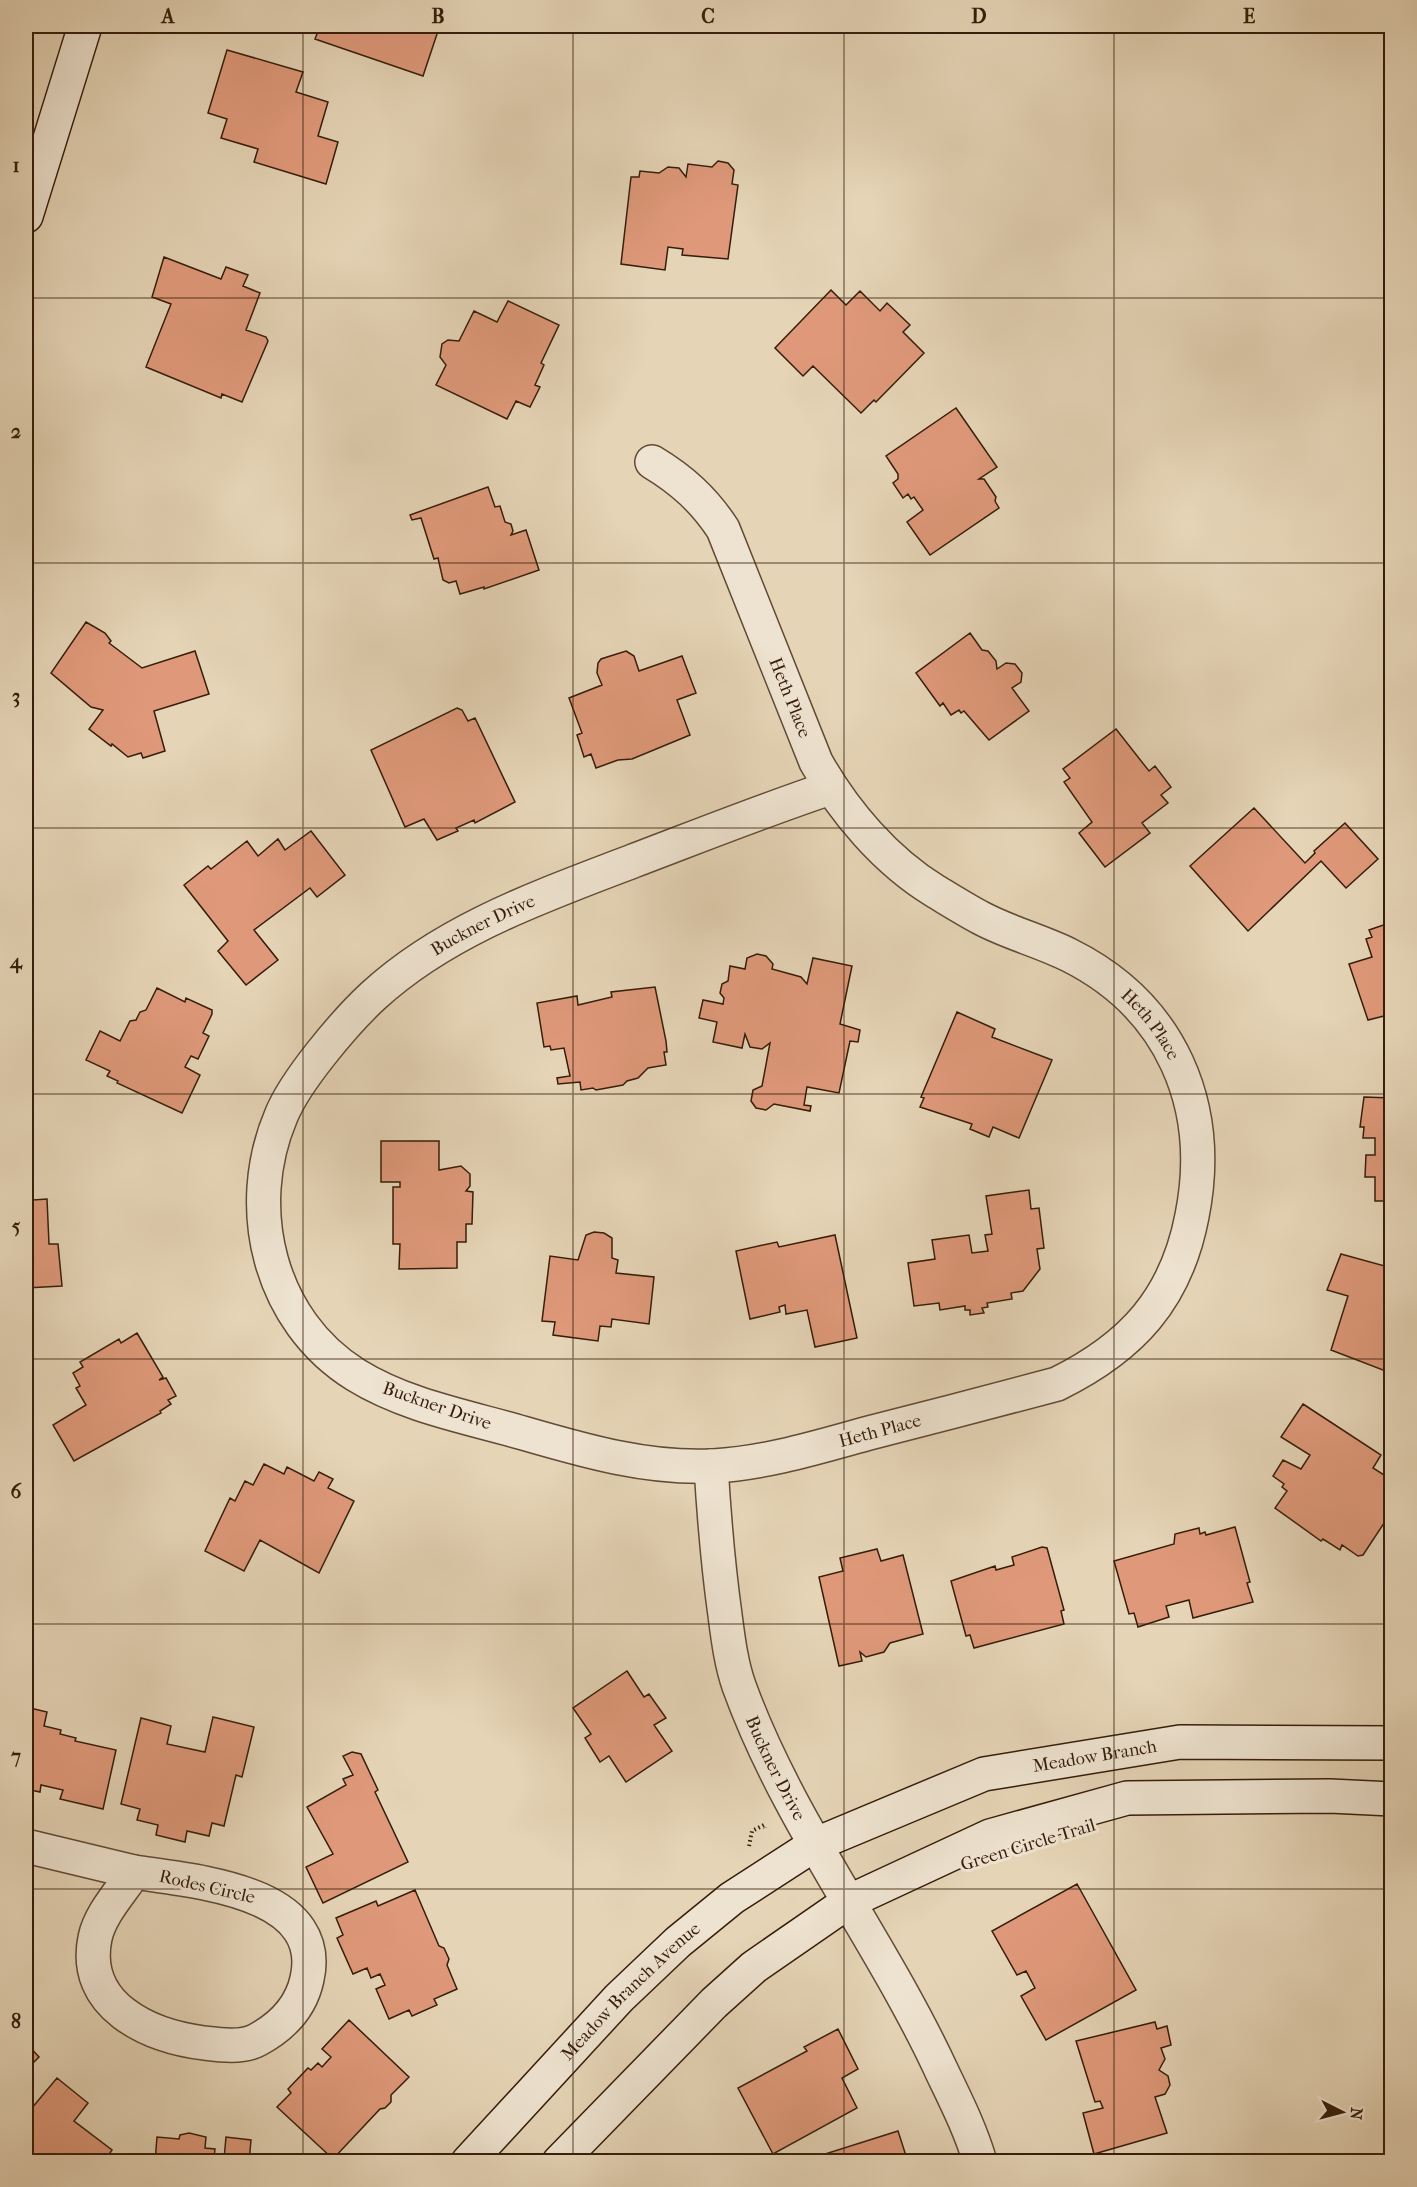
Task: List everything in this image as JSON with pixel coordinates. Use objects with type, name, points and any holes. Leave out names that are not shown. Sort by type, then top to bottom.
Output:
[{"type":"street","points":[[26,216],[85,26]]},
{"type":"street","name":"Heth Place","points":[[652,462],[678,478],[706,504],[723,529],[792,707],[830,788],[854,818],[895,860],[932,889],[982,919],[1069,955],[1111,981],[1137,1003],[1159,1029],[1180,1065],[1192,1104],[1197,1145],[1196,1200],[1187,1245],[1168,1288],[1148,1318],[1117,1348],[1088,1369],[1057,1384],[771,1459],[711,1466]]},
{"type":"street","name":"Buckner Drive","points":[[830,788],[560,889],[478,924],[423,956],[373,996],[326,1048],[282,1112],[267,1156],[262,1195],[267,1244],[278,1284],[298,1322],[328,1354],[357,1375],[396,1395],[603,1456],[651,1464],[711,1466],[715,1547],[729,1648],[738,1683],[769,1759],[814,1845],[923,2030],[974,2139],[980,2162]]},
{"type":"street","name":"Meadow Branch","points":[[814,1845],[984,1774],[1180,1742],[1392,1743]]},
{"type":"street","points":[[559,2162],[714,2003],[754,1966],[848,1902],[990,1836],[1127,1798],[1329,1796],[1392,1799]]},
{"type":"street","name":"Meadow Branch Avenue","points":[[468,2162],[619,1998],[670,1949],[732,1898],[814,1845]]},
{"type":"street","name":"Rodes Circle","points":[[26,1846],[134,1872],[252,1894],[284,1911],[304,1940],[309,1969],[303,1998],[293,2013],[256,2041],[231,2045],[176,2039],[119,2012],[100,1985],[94,1962],[95,1938],[101,1922],[134,1872]]},
{"type":"building","points":[[320,26],[431,26],[439,28],[423,76],[315,39]]},
{"type":"building","points":[[227,50],[303,72],[296,92],[328,102],[318,136],[338,142],[326,184],[254,162],[258,149],[221,138],[227,119],[208,113]]},
{"type":"building","points":[[718,161],[728,163],[734,170],[732,184],[738,185],[728,259],[682,255],[683,249],[668,247],[665,270],[621,264],[631,177],[639,177],[640,171],[659,173],[668,167],[679,168],[686,177],[688,164],[712,167]]},
{"type":"building","points":[[164,257],[221,279],[226,267],[248,275],[243,286],[260,293],[246,330],[266,337],[268,341],[242,402],[222,394],[221,398],[146,367],[171,304],[152,297]]},
{"type":"building","points":[[831,290],[846,305],[860,291],[880,311],[887,303],[910,325],[903,332],[924,353],[876,402],[874,400],[861,413],[813,366],[803,376],[775,348]]},
{"type":"building","points":[[508,301],[559,325],[541,363],[544,365],[535,385],[540,387],[530,407],[516,401],[507,419],[436,385],[446,365],[440,357],[442,344],[448,340],[459,341],[474,311],[497,322]]},
{"type":"building","points":[[956,408],[997,467],[979,479],[984,479],[996,497],[995,501],[999,508],[930,555],[907,522],[923,510],[914,497],[911,499],[908,494],[903,498],[893,483],[898,479],[898,474],[886,456]]},
{"type":"building","points":[[488,487],[495,507],[500,506],[505,522],[511,524],[513,531],[511,535],[526,530],[539,570],[484,589],[484,587],[460,594],[456,581],[449,583],[443,580],[438,558],[434,559],[421,518],[412,520],[410,515]]},
{"type":"building","points":[[86,622],[105,633],[111,641],[109,643],[142,668],[195,651],[209,694],[154,711],[165,751],[143,758],[141,753],[128,757],[112,744],[111,746],[89,729],[103,710],[91,707],[51,673]]},
{"type":"building","points":[[970,633],[982,650],[988,651],[996,661],[997,669],[1006,663],[1015,664],[1022,673],[1021,682],[1012,688],[1029,711],[989,740],[964,711],[961,713],[959,710],[951,715],[943,703],[940,706],[916,673]]},
{"type":"building","points":[[626,651],[634,656],[639,671],[682,656],[696,693],[677,700],[690,735],[632,759],[618,760],[596,768],[591,754],[584,757],[577,735],[582,733],[569,698],[602,685],[597,673],[598,663],[601,659]]},
{"type":"building","points":[[457,708],[462,710],[468,721],[475,718],[515,802],[475,823],[474,820],[456,828],[458,831],[437,840],[424,819],[405,827],[371,750]]},
{"type":"building","points":[[1116,729],[1149,771],[1155,766],[1171,787],[1161,795],[1168,803],[1142,823],[1150,833],[1105,867],[1079,833],[1092,822],[1064,782],[1070,778],[1063,769]]},
{"type":"building","points":[[1254,808],[1305,863],[1315,853],[1314,851],[1345,823],[1378,859],[1346,888],[1321,861],[1248,931],[1190,866]]},
{"type":"building","points":[[311,831],[345,875],[317,897],[310,888],[254,930],[278,960],[246,985],[218,951],[228,941],[184,885],[208,866],[211,869],[247,841],[258,856],[278,839],[285,850]]},
{"type":"building","points":[[1392,922],[1392,1014],[1368,1020],[1349,964],[1372,957],[1366,939],[1372,937],[1369,930]]},
{"type":"building","points":[[757,954],[766,956],[773,964],[772,969],[801,977],[807,984],[813,958],[852,966],[840,1024],[860,1030],[858,1042],[850,1041],[839,1093],[807,1087],[804,1105],[811,1106],[810,1111],[774,1104],[766,1110],[756,1108],[751,1101],[753,1090],[762,1086],[770,1043],[762,1049],[750,1047],[745,1034],[742,1048],[713,1042],[717,1022],[699,1018],[703,1000],[723,1004],[724,998],[720,993],[722,984],[728,981],[730,966],[745,969],[747,958]]},
{"type":"building","points":[[655,987],[666,1041],[667,1052],[664,1052],[666,1065],[648,1068],[638,1078],[627,1081],[623,1085],[596,1090],[593,1088],[581,1090],[580,1082],[558,1084],[557,1078],[570,1076],[564,1048],[551,1050],[550,1046],[544,1047],[537,1003],[577,996],[578,1005],[612,997],[611,992]]},
{"type":"building","points":[[157,988],[185,1002],[186,998],[212,1010],[203,1033],[209,1036],[198,1059],[191,1056],[185,1067],[200,1075],[182,1113],[117,1083],[118,1081],[107,1076],[110,1071],[86,1060],[100,1031],[120,1041],[130,1021],[136,1020],[140,1012],[146,1010]]},
{"type":"building","points":[[957,1012],[995,1029],[992,1037],[1052,1060],[1019,1138],[993,1127],[989,1137],[970,1129],[972,1124],[920,1107],[924,1098],[921,1097]]},
{"type":"building","points":[[1364,1097],[1392,1098],[1392,1201],[1375,1201],[1375,1177],[1365,1177],[1366,1155],[1375,1155],[1375,1138],[1363,1138],[1364,1127],[1360,1127]]},
{"type":"building","points":[[381,1141],[439,1141],[439,1170],[461,1166],[470,1174],[470,1186],[466,1191],[473,1192],[472,1224],[466,1224],[466,1242],[457,1242],[457,1268],[399,1269],[400,1244],[393,1244],[393,1187],[400,1187],[400,1182],[381,1182]]},
{"type":"building","points":[[26,1177],[32,1177],[33,1200],[47,1199],[49,1244],[58,1244],[62,1286],[26,1288]]},
{"type":"building","points":[[1029,1190],[1031,1209],[1039,1208],[1044,1248],[1037,1249],[1040,1269],[1023,1291],[1011,1293],[1012,1299],[987,1303],[988,1307],[982,1308],[984,1313],[970,1315],[970,1310],[965,1310],[965,1306],[940,1310],[939,1303],[914,1306],[908,1263],[935,1259],[932,1240],[969,1235],[972,1253],[988,1251],[985,1235],[992,1234],[986,1196]]},
{"type":"building","points":[[594,1232],[604,1233],[612,1238],[612,1258],[618,1260],[616,1273],[654,1277],[649,1324],[612,1319],[611,1327],[600,1326],[598,1341],[553,1335],[555,1322],[542,1321],[550,1256],[578,1260],[586,1235]]},
{"type":"building","points":[[835,1235],[857,1338],[815,1347],[807,1310],[786,1314],[785,1305],[779,1307],[780,1312],[750,1319],[736,1251],[777,1242],[779,1247]]},
{"type":"building","points":[[1341,1254],[1392,1268],[1392,1369],[1388,1372],[1331,1350],[1348,1296],[1327,1290]]},
{"type":"building","points":[[137,1333],[163,1377],[159,1380],[166,1378],[176,1396],[168,1400],[171,1404],[160,1411],[161,1413],[74,1461],[53,1425],[86,1405],[76,1388],[80,1386],[73,1373],[83,1367],[80,1362],[119,1339],[121,1343]]},
{"type":"building","points":[[1303,1404],[1381,1455],[1373,1468],[1392,1480],[1392,1485],[1384,1497],[1392,1502],[1392,1511],[1363,1555],[1358,1556],[1342,1545],[1340,1550],[1323,1539],[1321,1541],[1275,1508],[1287,1491],[1282,1487],[1284,1484],[1273,1476],[1283,1460],[1301,1469],[1310,1455],[1281,1437]]},
{"type":"building","points":[[264,1464],[284,1474],[287,1467],[314,1481],[319,1472],[333,1479],[328,1488],[354,1501],[319,1573],[260,1540],[244,1571],[205,1551],[230,1498],[235,1501],[245,1481],[253,1485]]},
{"type":"building","points":[[1235,1527],[1253,1602],[1193,1618],[1189,1600],[1166,1606],[1169,1617],[1138,1627],[1134,1613],[1129,1614],[1114,1561],[1174,1544],[1175,1534],[1199,1528],[1200,1534],[1205,1532],[1206,1535]]},
{"type":"building","points":[[1042,1547],[1047,1548],[1064,1610],[1061,1611],[1064,1624],[974,1648],[970,1635],[966,1636],[951,1581],[995,1566],[996,1570],[1014,1565],[1012,1557]]},
{"type":"building","points":[[877,1549],[881,1561],[903,1555],[923,1634],[890,1643],[884,1652],[866,1657],[860,1652],[862,1661],[839,1666],[819,1577],[843,1571],[840,1558]]},
{"type":"building","points":[[627,1671],[644,1697],[649,1694],[666,1718],[654,1725],[672,1751],[626,1782],[609,1756],[600,1762],[585,1738],[591,1734],[573,1708]]},
{"type":"building","points":[[26,1707],[47,1712],[44,1726],[61,1730],[60,1734],[76,1738],[75,1741],[116,1750],[103,1809],[60,1799],[63,1790],[41,1785],[40,1792],[26,1789]]},
{"type":"building","points":[[213,1717],[254,1727],[242,1777],[236,1775],[224,1826],[212,1823],[209,1836],[187,1831],[185,1842],[156,1835],[158,1825],[137,1820],[140,1809],[121,1804],[141,1718],[171,1726],[167,1744],[205,1752]]},
{"type":"building","points":[[352,1752],[361,1754],[378,1790],[375,1792],[408,1862],[323,1903],[306,1867],[333,1854],[307,1807],[346,1785],[343,1779],[353,1775],[343,1756]]},
{"type":"building","points":[[1077,1884],[1136,1990],[1046,2040],[1021,1996],[1035,1988],[1026,1971],[1017,1975],[992,1931]]},
{"type":"building","points":[[415,1890],[439,1946],[444,1948],[449,1959],[447,1965],[457,1989],[434,1999],[437,2005],[412,2016],[409,2010],[389,2019],[376,1989],[385,1985],[380,1974],[371,1978],[367,1968],[353,1974],[337,1938],[343,1935],[336,1918],[376,1901],[378,1906]]},
{"type":"building","points":[[349,2020],[409,2077],[391,2095],[391,2102],[385,2108],[380,2109],[333,2159],[277,2107],[291,2093],[288,2089],[308,2068],[311,2070],[318,2063],[322,2067],[331,2057],[322,2049]]},
{"type":"building","points":[[1155,2022],[1157,2029],[1167,2026],[1171,2045],[1161,2048],[1165,2059],[1159,2070],[1168,2076],[1170,2085],[1165,2094],[1155,2097],[1167,2133],[1094,2154],[1083,2113],[1103,2108],[1100,2101],[1095,2102],[1076,2041]]},
{"type":"building","points":[[838,2029],[858,2069],[842,2078],[857,2108],[773,2154],[738,2088],[807,2051],[804,2047]]},
{"type":"building","points":[[26,2043],[39,2057],[26,2070]]},
{"type":"building","points":[[57,2078],[88,2103],[74,2121],[112,2150],[110,2153],[120,2162],[26,2162],[26,2115]]},
{"type":"building","points":[[898,2131],[908,2162],[806,2162],[806,2160]]},
{"type":"building","points":[[189,2133],[206,2137],[205,2148],[215,2149],[214,2158],[224,2159],[226,2137],[251,2140],[249,2162],[155,2162],[157,2137],[179,2139],[180,2135]]},
{"type":"building","points":[[1193,2155],[1193,2162],[1140,2162]]}]
